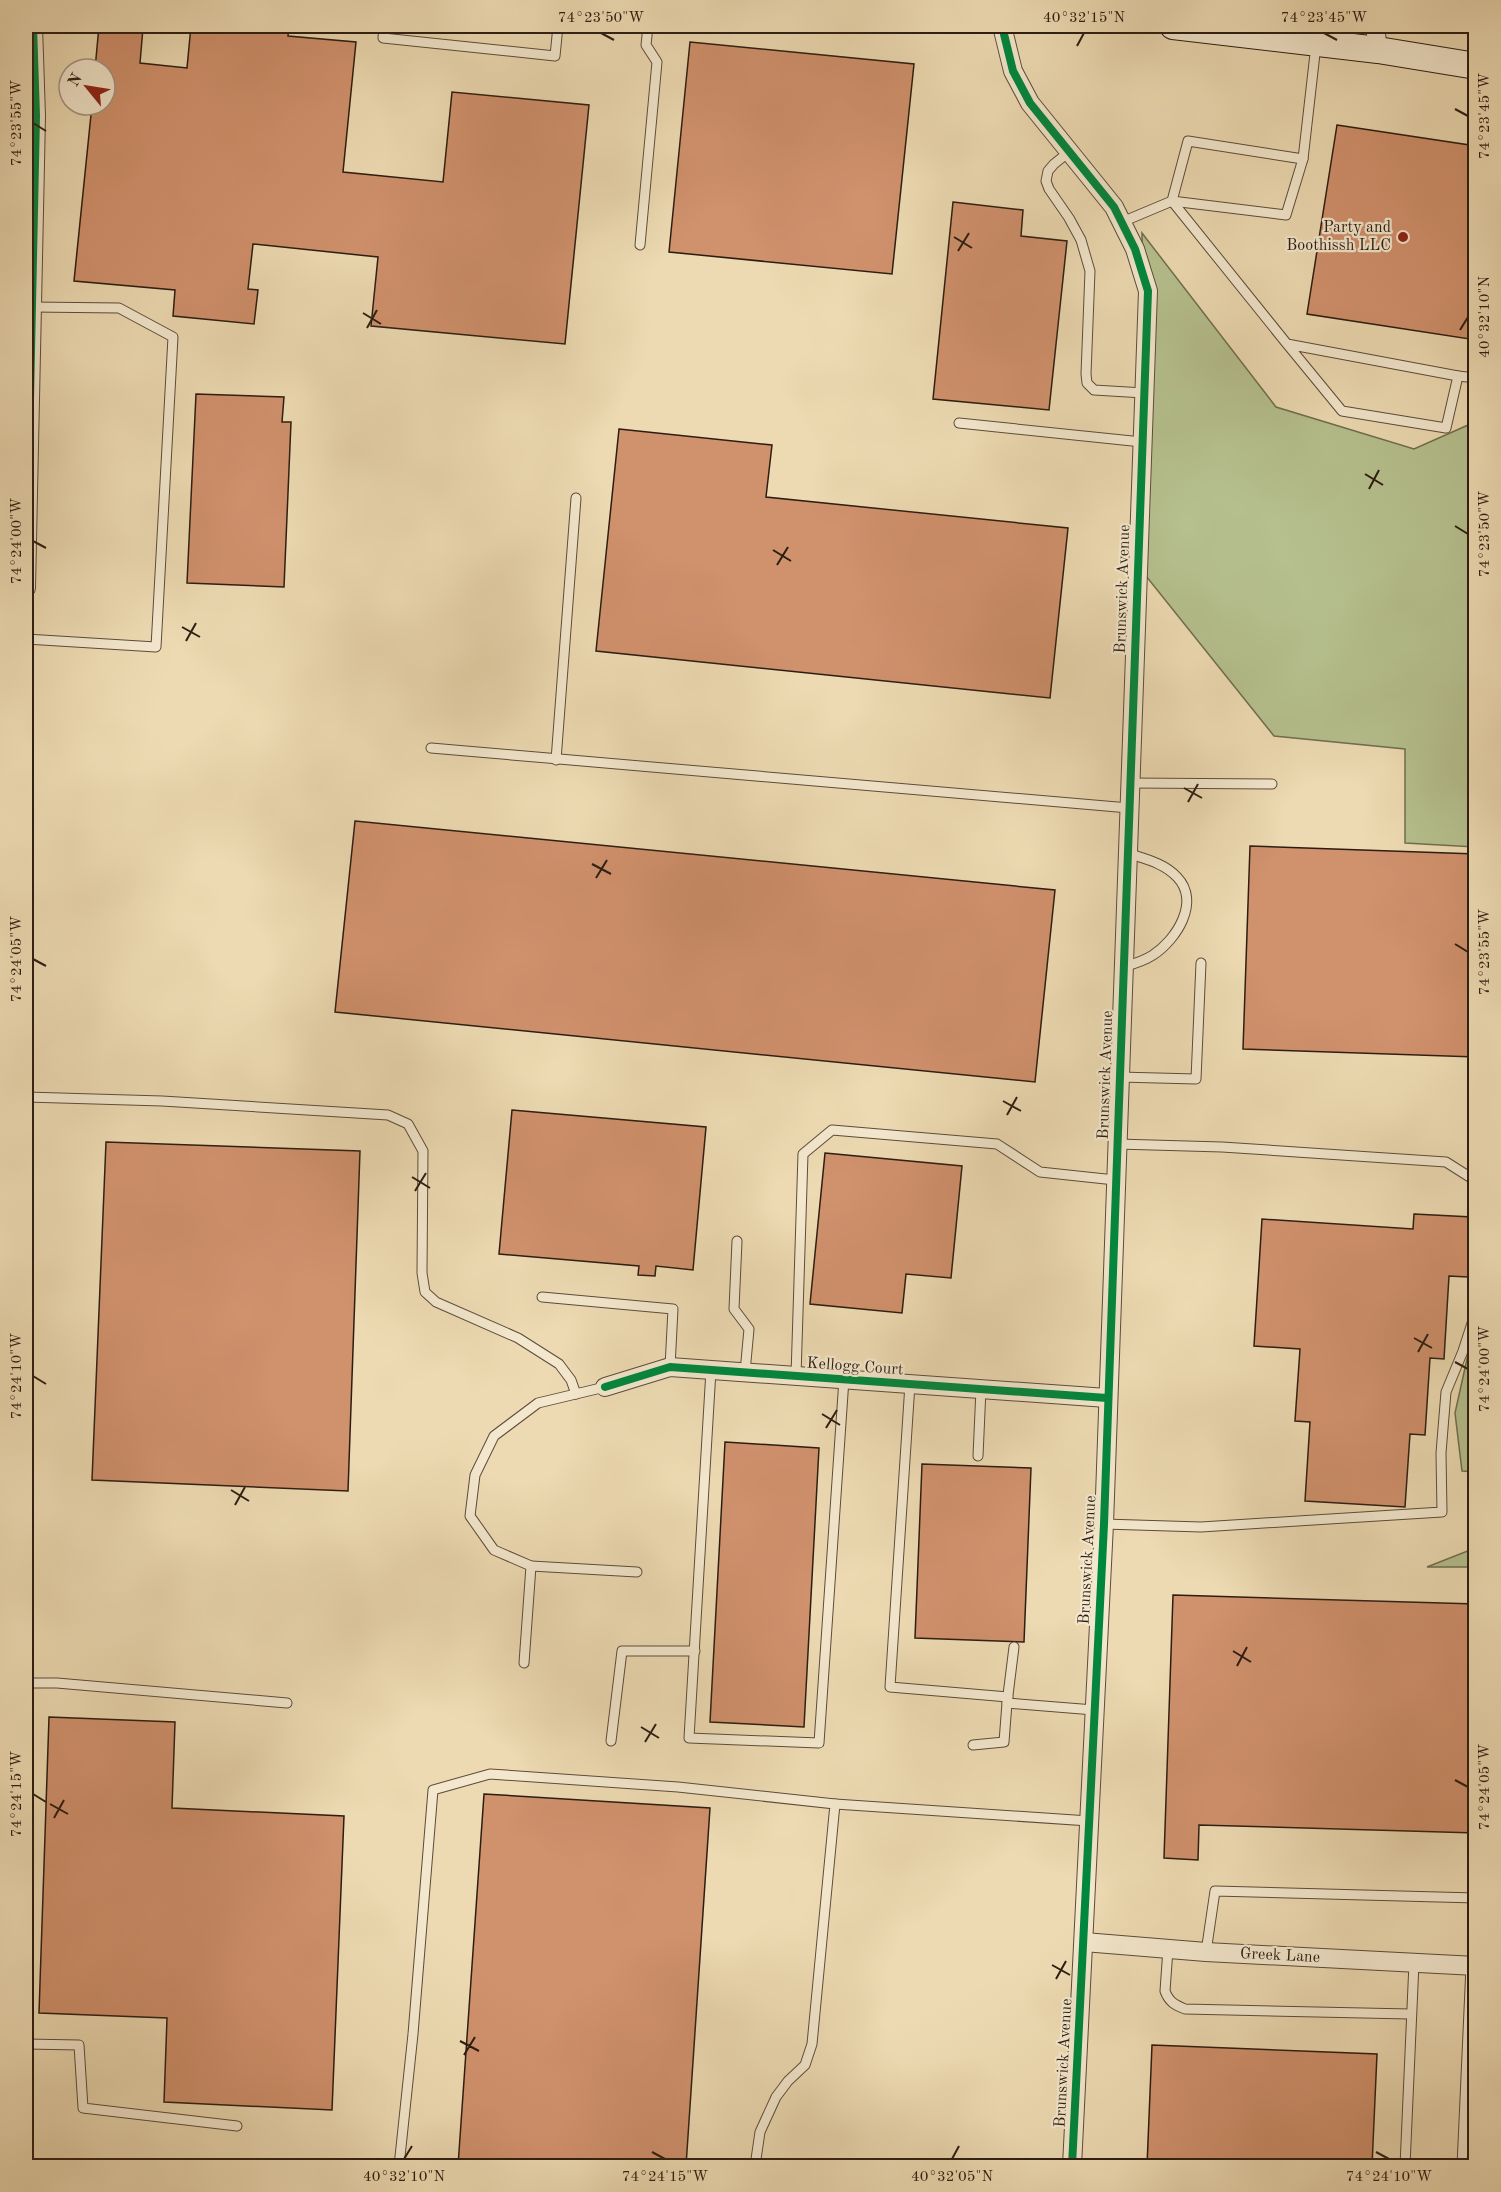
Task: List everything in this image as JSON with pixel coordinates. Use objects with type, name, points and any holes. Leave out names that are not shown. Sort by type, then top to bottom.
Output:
[{"type":"street","points":[[26,588],[32,307],[30,88],[33,26]]},
{"type":"street","name":"Brunswick Avenue","points":[[1002,26],[1013,71],[1030,103],[1114,207],[1135,249],[1148,291],[1104,1524],[1072,2166]]},
{"type":"street","points":[[1173,26],[1316,42],[1377,38],[1476,66]]},
{"type":"street","name":"Kellogg Court","points":[[605,1387],[670,1367],[1107,1398]]},
{"type":"street","name":"Greek Lane","points":[[1084,1942],[1206,1952],[1473,1966]]},
{"type":"lane","points":[[384,26],[383,38],[555,56],[558,26]]},
{"type":"lane","points":[[640,245],[657,62],[646,45],[648,26]]},
{"type":"lane","points":[[1122,222],[1172,201],[1286,215],[1303,159],[1316,42]]},
{"type":"lane","points":[[1172,201],[1188,141],[1303,159]]},
{"type":"lane","points":[[1069,152],[1048,171],[1046,181],[1081,240],[1090,272],[1087,382],[1094,390],[1144,393]]},
{"type":"lane","points":[[1172,201],[1342,411],[1446,428],[1458,376]]},
{"type":"lane","points":[[26,639],[156,647],[173,337],[119,308],[32,307]]},
{"type":"lane","points":[[1287,344],[1476,378]]},
{"type":"lane","points":[[958,423],[1142,442]]},
{"type":"lane","points":[[556,760],[576,498]]},
{"type":"lane","points":[[431,748],[1129,808]]},
{"type":"lane","points":[[1130,783],[1272,784]]},
{"type":"lane","points":[[1123,967],[1147,959],[1164,947],[1175,935],[1186,905],[1184,888],[1178,878],[1164,866],[1127,854]]},
{"type":"lane","points":[[1119,1077],[1196,1079],[1201,963]]},
{"type":"lane","points":[[26,1097],[162,1101],[388,1115],[408,1124],[423,1151],[425,1292],[436,1302],[518,1338],[560,1364],[571,1380],[576,1394]]},
{"type":"lane","points":[[796,1376],[803,1154],[832,1130],[997,1144],[1040,1172],[1115,1180]]},
{"type":"lane","points":[[1117,1144],[1222,1147],[1446,1162],[1476,1180]]},
{"type":"lane","points":[[737,1241],[734,1309],[748,1329],[745,1372]]},
{"type":"lane","points":[[542,1297],[674,1309],[670,1367]]},
{"type":"lane","points":[[1104,1524],[1201,1527],[1442,1512],[1442,1453],[1446,1392],[1476,1311]]},
{"type":"lane","points":[[711,1370],[689,1738],[819,1743],[844,1379]]},
{"type":"lane","points":[[910,1384],[890,1686],[1094,1710]]},
{"type":"lane","points":[[605,1387],[538,1403],[494,1436],[475,1475],[470,1516],[494,1550],[531,1566],[637,1572]]},
{"type":"lane","points":[[978,1456],[981,1389]]},
{"type":"lane","points":[[524,1663],[531,1566]]},
{"type":"lane","points":[[973,1745],[1004,1742],[1014,1647]]},
{"type":"lane","points":[[610,1741],[622,1651],[694,1651]]},
{"type":"lane","points":[[26,1683],[57,1683],[287,1703]]},
{"type":"lane","points":[[399,2166],[413,2034],[433,1790],[490,1774],[678,1787],[835,1804],[1089,1821]]},
{"type":"lane","points":[[755,2166],[760,2132],[776,2097],[788,2081],[805,2065],[812,2044],[835,1804]]},
{"type":"lane","points":[[1206,1952],[1215,1891],[1476,1898]]},
{"type":"lane","points":[[1168,1948],[1165,1991],[1174,2005],[1185,2009],[1410,2014]]},
{"type":"lane","points":[[1404,2166],[1413,1963]]},
{"type":"lane","points":[[1462,2166],[1473,1966]]},
{"type":"lane","points":[[26,2044],[79,2045],[84,2108],[237,2126]]},
{"type":"green space","points":[[1142,233],[1276,407],[1414,449],[1475,422],[1475,847],[1405,843],[1405,749],[1274,736],[1146,576]]},
{"type":"green space","points":[[1475,1323],[1475,1472],[1462,1471],[1455,1413]]},
{"type":"green space","points":[[1475,1548],[1475,1567],[1427,1567]]},
{"type":"building","points":[[99,26],[143,28],[140,63],[187,68],[191,26],[289,26],[288,36],[356,42],[343,172],[443,182],[452,92],[589,105],[565,344],[371,326],[378,257],[253,244],[248,289],[258,290],[254,324],[173,316],[175,290],[74,281],[91,117],[117,117],[117,57],[96,57]]},
{"type":"building","points":[[690,42],[914,64],[892,274],[669,252]]},
{"type":"building","points":[[1337,125],[1476,146],[1476,340],[1307,314]]},
{"type":"building","points":[[953,202],[1023,210],[1021,236],[1067,241],[1049,410],[933,399]]},
{"type":"building","points":[[196,394],[284,397],[282,422],[291,422],[284,587],[187,583]]},
{"type":"building","points":[[619,429],[772,445],[766,497],[1068,528],[1050,698],[596,651]]},
{"type":"building","points":[[355,821],[1055,890],[1035,1082],[335,1012]]},
{"type":"building","points":[[1250,846],[1476,854],[1476,1057],[1243,1049]]},
{"type":"building","points":[[512,1110],[706,1127],[693,1270],[656,1266],[655,1276],[638,1275],[639,1266],[499,1254]]},
{"type":"building","points":[[106,1142],[360,1151],[348,1491],[92,1480]]},
{"type":"building","points":[[825,1153],[962,1166],[951,1278],[906,1274],[902,1313],[810,1304]]},
{"type":"building","points":[[1414,1214],[1472,1217],[1468,1277],[1449,1276],[1444,1359],[1430,1358],[1425,1435],[1410,1434],[1405,1507],[1305,1501],[1310,1422],[1295,1421],[1300,1349],[1254,1346],[1262,1219],[1413,1229]]},
{"type":"building","points":[[725,1442],[819,1448],[804,1727],[710,1722]]},
{"type":"building","points":[[922,1464],[1031,1468],[1024,1642],[915,1638]]},
{"type":"building","points":[[1173,1595],[1476,1604],[1476,1833],[1199,1825],[1198,1860],[1164,1858]]},
{"type":"building","points":[[49,1717],[175,1722],[172,1808],[344,1816],[332,2110],[164,2102],[167,2018],[39,2013]]},
{"type":"building","points":[[484,1794],[710,1808],[686,2166],[458,2166]]},
{"type":"building","points":[[1152,2045],[1377,2054],[1372,2166],[1147,2166]]},
{"type":"cycle path","points":[[26,588],[36,116],[33,26]]},
{"type":"cycle path","points":[[1002,26],[1013,71],[1030,103],[1114,207],[1135,249],[1148,291],[1104,1524],[1072,2166]]},
{"type":"cycle path","points":[[605,1387],[670,1367],[1107,1398]]},
{"type":"place","name":"Party and Boothissh LLC","points":[[1403,237]]}]
